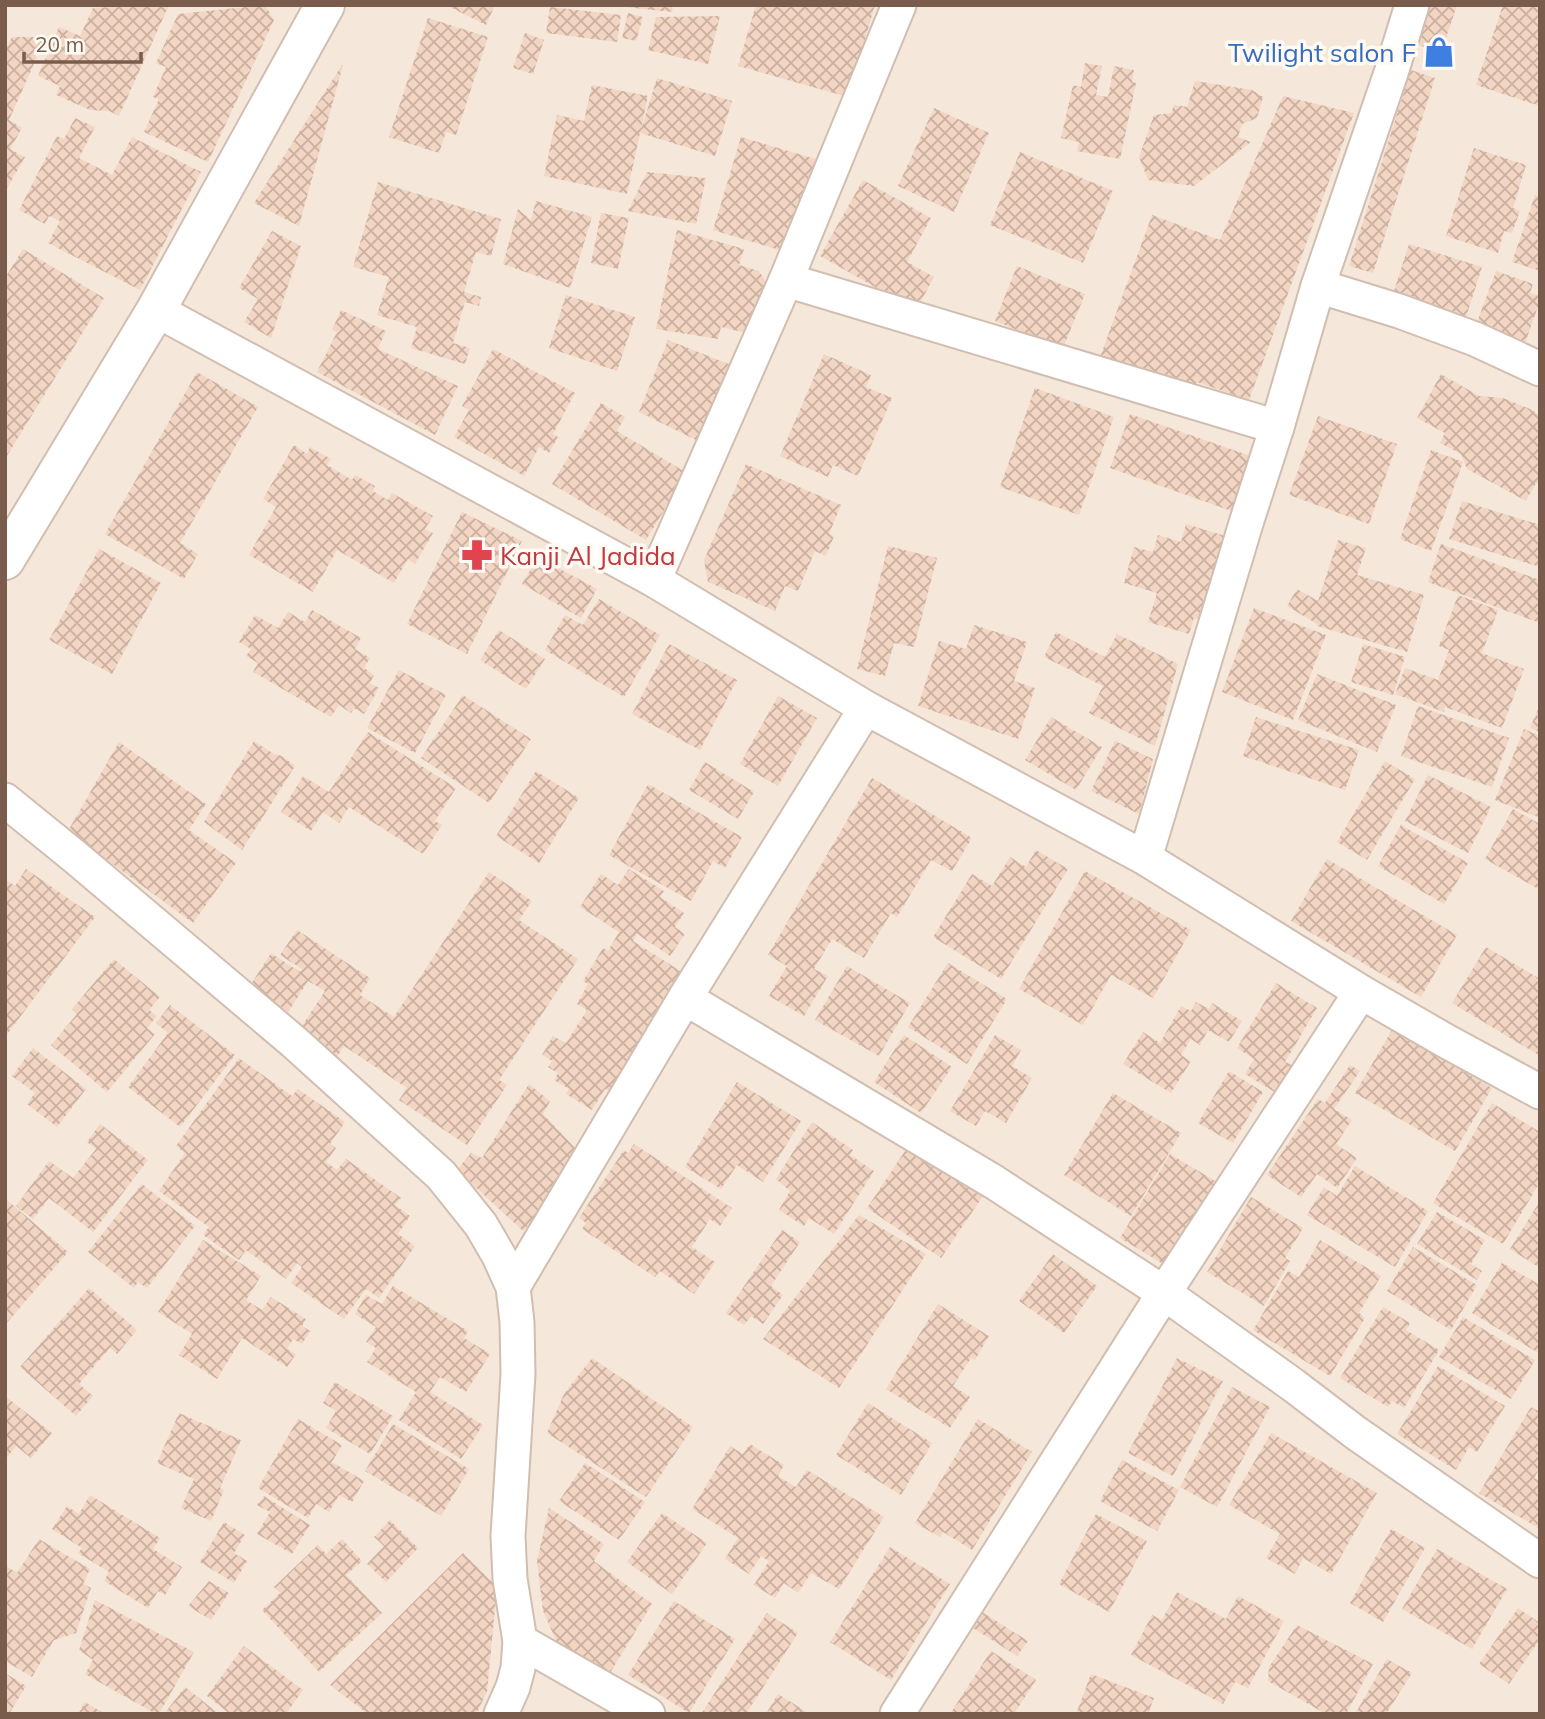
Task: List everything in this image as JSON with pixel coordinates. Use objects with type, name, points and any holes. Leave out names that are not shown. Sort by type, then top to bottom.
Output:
[{"type":"street","points":[[5,560],[156,310],[325,5]]},
{"type":"street","points":[[654,579],[786,280],[899,5]]},
{"type":"street","points":[[1146,858],[1318,286],[1412,5]]},
{"type":"street","points":[[786,280],[1277,427]]},
{"type":"street","points":[[1318,286],[1399,311],[1475,339],[1540,369]]},
{"type":"street","points":[[156,310],[654,579],[866,708],[1146,858],[1361,992],[1540,1092]]},
{"type":"street","points":[[513,1287],[685,998],[866,708]]},
{"type":"street","points":[[5,800],[294,1042],[441,1175],[481,1225],[499,1256],[513,1287],[517,1322],[518,1374],[508,1536],[510,1579],[520,1641],[516,1678],[501,1714]]},
{"type":"street","points":[[897,1714],[1164,1293],[1361,992]]},
{"type":"street","points":[[685,998],[993,1182],[1164,1293],[1540,1561]]},
{"type":"street","points":[[520,1641],[648,1714]]},
{"type":"shaded area","points":[[5,5],[1540,5],[1540,1714],[5,1714]]},
{"type":"building","points":[[169,5],[119,116],[109,111],[90,110],[56,95],[60,86],[38,76],[59,27],[80,36],[93,8]]},
{"type":"building","points":[[265,5],[274,20],[208,162],[144,132],[159,99],[153,97],[166,67],[156,63],[178,14]]},
{"type":"building","points":[[446,5],[495,5],[486,25]]},
{"type":"building","points":[[625,5],[673,5],[672,12]]},
{"type":"building","points":[[756,5],[875,5],[848,97],[738,66]]},
{"type":"building","points":[[1422,5],[1457,5],[1441,53],[1409,42]]},
{"type":"building","points":[[1503,5],[1540,5],[1540,106],[1476,85]]},
{"type":"building","points":[[550,7],[621,15],[617,42],[546,33]]},
{"type":"building","points":[[628,13],[643,17],[636,41],[622,38]]},
{"type":"building","points":[[720,16],[708,64],[648,50],[656,17]]},
{"type":"building","points":[[428,18],[488,37],[456,135],[446,132],[439,153],[389,137]]},
{"type":"building","points":[[525,33],[544,40],[533,74],[513,68]]},
{"type":"building","points":[[12,37],[46,37],[9,120],[22,128],[10,149],[25,157],[5,192],[5,50]]},
{"type":"building","points":[[1085,63],[1102,66],[1096,95],[1108,97],[1114,66],[1134,70],[1132,82],[1136,83],[1120,159],[1077,151],[1079,142],[1061,138],[1073,85],[1081,87]]},
{"type":"building","points":[[343,65],[299,226],[254,203]]},
{"type":"building","points":[[1411,70],[1435,78],[1373,273],[1349,266]]},
{"type":"building","points":[[657,78],[732,101],[715,156],[640,133],[627,194],[544,176],[557,115],[584,121],[592,85],[648,96],[641,130]]},
{"type":"building","points":[[1195,81],[1252,90],[1263,97],[1257,118],[1242,124],[1238,137],[1251,142],[1194,186],[1148,180],[1139,157],[1154,115],[1171,113],[1174,105],[1187,107]]},
{"type":"building","points":[[1283,96],[1354,113],[1249,400],[1197,382],[1193,393],[1099,360],[1152,215],[1220,240]]},
{"type":"building","points":[[934,108],[989,133],[954,212],[898,186]]},
{"type":"building","points":[[75,118],[95,127],[79,158],[112,175],[132,137],[201,172],[140,290],[48,243],[60,221],[49,216],[45,224],[19,210],[57,136],[64,139]]},
{"type":"building","points":[[741,137],[816,159],[789,253],[713,230]]},
{"type":"building","points":[[1474,148],[1526,165],[1513,208],[1520,211],[1512,233],[1504,231],[1498,253],[1446,236]]},
{"type":"building","points":[[1020,152],[1113,191],[1083,263],[990,225]]},
{"type":"building","points":[[647,172],[706,178],[696,224],[628,211]]},
{"type":"building","points":[[863,180],[931,218],[907,262],[934,277],[916,310],[820,256]]},
{"type":"building","points":[[378,182],[501,219],[491,256],[476,252],[464,292],[481,297],[479,306],[465,302],[453,343],[470,348],[465,364],[411,348],[417,327],[377,315],[389,277],[353,267]]},
{"type":"building","points":[[1535,195],[1540,196],[1540,271],[1512,262]]},
{"type":"building","points":[[536,201],[592,217],[570,288],[503,264],[518,209],[531,220]]},
{"type":"building","points":[[601,213],[629,218],[618,269],[591,263]]},
{"type":"building","points":[[677,230],[744,249],[739,265],[759,271],[773,293],[761,329],[742,332],[721,327],[718,339],[656,329]]},
{"type":"building","points":[[272,231],[301,246],[271,338],[244,322],[258,299],[239,288]]},
{"type":"building","points":[[1409,244],[1482,267],[1466,317],[1393,294]]},
{"type":"building","points":[[23,249],[104,298],[5,459],[5,278]]},
{"type":"building","points":[[1017,266],[1085,294],[1063,348],[995,321]]},
{"type":"building","points":[[1496,271],[1533,284],[1530,293],[1540,296],[1525,343],[1476,325]]},
{"type":"building","points":[[566,295],[635,317],[617,371],[549,348]]},
{"type":"building","points":[[341,310],[386,331],[378,349],[458,386],[435,435],[317,372],[337,332],[332,330]]},
{"type":"building","points":[[668,340],[736,367],[704,444],[639,412]]},
{"type":"building","points":[[493,349],[575,393],[553,434],[558,437],[549,453],[539,447],[524,476],[454,437],[469,410],[462,406]]},
{"type":"building","points":[[824,354],[871,375],[866,387],[892,398],[858,476],[833,465],[828,477],[780,456]]},
{"type":"building","points":[[197,372],[258,407],[180,543],[198,554],[184,579],[105,534]]},
{"type":"building","points":[[1441,374],[1479,396],[1503,398],[1540,416],[1540,485],[1536,483],[1526,501],[1467,469],[1461,454],[1440,443],[1445,433],[1417,418]]},
{"type":"building","points":[[1035,388],[1114,417],[1079,515],[1000,487]]},
{"type":"building","points":[[601,403],[625,417],[617,431],[687,473],[646,540],[552,484]]},
{"type":"building","points":[[1130,414],[1262,460],[1243,515],[1110,468]]},
{"type":"building","points":[[1318,416],[1397,444],[1369,524],[1289,495]]},
{"type":"building","points":[[294,445],[307,454],[310,447],[331,459],[327,465],[352,480],[355,475],[375,486],[373,491],[388,500],[392,493],[433,516],[425,529],[433,533],[415,564],[408,559],[394,583],[337,550],[313,592],[249,555],[276,507],[263,499]]},
{"type":"building","points":[[1431,450],[1463,462],[1431,551],[1400,539]]},
{"type":"building","points":[[746,464],[841,505],[829,534],[834,536],[826,556],[815,551],[798,591],[785,586],[775,611],[708,582],[704,560]]},
{"type":"building","points":[[1462,501],[1540,525],[1540,567],[1449,539]]},
{"type":"building","points":[[462,512],[522,541],[467,654],[407,624]]},
{"type":"building","points":[[1186,524],[1232,538],[1207,622],[1194,618],[1189,634],[1148,622],[1157,593],[1124,583],[1134,547],[1153,552],[1158,535],[1181,542]]},
{"type":"building","points":[[1338,540],[1366,548],[1357,575],[1424,595],[1407,652],[1317,626],[1287,606],[1297,589],[1318,601]]},
{"type":"building","points":[[1441,544],[1540,580],[1540,623],[1428,582]]},
{"type":"building","points":[[888,546],[937,558],[914,647],[894,643],[885,676],[857,669]]},
{"type":"building","points":[[99,549],[161,583],[112,674],[49,640]]},
{"type":"building","points":[[538,557],[597,589],[581,618],[522,584]]},
{"type":"building","points":[[1458,595],[1498,610],[1482,653],[1524,669],[1502,728],[1445,707],[1444,712],[1395,694],[1405,668],[1438,680],[1449,650],[1439,646]]},
{"type":"building","points":[[599,599],[660,635],[624,697],[545,650],[565,615],[583,625]]},
{"type":"building","points":[[1254,608],[1326,635],[1293,720],[1222,692]]},
{"type":"building","points":[[312,610],[361,638],[355,649],[370,658],[364,668],[374,675],[370,683],[379,688],[364,714],[354,708],[351,713],[339,705],[331,717],[253,672],[258,663],[246,656],[251,649],[239,642],[255,615],[278,628],[288,612],[305,622]]},
{"type":"building","points":[[974,625],[1027,642],[1014,681],[1035,688],[1018,739],[918,706],[939,641],[966,649]]},
{"type":"building","points":[[499,630],[545,659],[526,689],[480,660]]},
{"type":"building","points":[[1056,632],[1105,657],[1117,634],[1178,664],[1155,746],[1089,713],[1103,686],[1044,657]]},
{"type":"building","points":[[669,644],[737,680],[700,750],[632,714]]},
{"type":"building","points":[[1363,644],[1405,657],[1393,695],[1351,682]]},
{"type":"building","points":[[399,670],[446,695],[415,753],[367,728]]},
{"type":"building","points":[[1317,674],[1396,705],[1377,752],[1298,720]]},
{"type":"building","points":[[463,695],[531,739],[489,803],[421,758]]},
{"type":"building","points":[[778,696],[817,718],[778,786],[740,764]]},
{"type":"building","points":[[1540,704],[1540,732],[1530,728]]},
{"type":"building","points":[[1418,706],[1509,738],[1492,787],[1401,756]]},
{"type":"building","points":[[1051,717],[1102,747],[1076,790],[1025,760]]},
{"type":"building","points":[[1256,717],[1359,750],[1345,790],[1243,756]]},
{"type":"building","points":[[1524,729],[1540,736],[1540,818],[1495,800]]},
{"type":"building","points":[[368,732],[456,788],[435,821],[442,825],[423,854],[349,807],[339,823],[323,812],[311,831],[281,812],[303,776],[329,792]]},
{"type":"building","points":[[254,741],[295,766],[242,850],[204,822]]},
{"type":"building","points":[[1115,741],[1153,759],[1139,814],[1091,791]]},
{"type":"building","points":[[119,742],[206,804],[189,830],[236,863],[193,923],[68,831]]},
{"type":"building","points":[[1385,761],[1415,779],[1367,860],[1337,842]]},
{"type":"building","points":[[705,762],[754,792],[738,819],[689,790]]},
{"type":"building","points":[[536,771],[579,798],[539,863],[496,836]]},
{"type":"building","points":[[1428,775],[1491,807],[1468,853],[1405,821]]},
{"type":"building","points":[[872,778],[972,838],[952,871],[931,860],[897,917],[891,913],[864,958],[832,939],[814,969],[828,976],[804,1016],[769,996],[787,966],[768,955]]},
{"type":"building","points":[[648,784],[742,837],[725,868],[713,861],[691,901],[609,855]]},
{"type":"building","points":[[1513,809],[1540,824],[1540,890],[1485,859]]},
{"type":"building","points":[[1401,825],[1468,863],[1444,904],[1378,866]]},
{"type":"building","points":[[1036,850],[1068,869],[1001,979],[933,937],[972,874],[992,886],[1010,857],[1026,867]]},
{"type":"building","points":[[1327,859],[1457,935],[1421,997],[1291,921]]},
{"type":"building","points":[[26,869],[95,917],[5,1037],[5,879],[15,886]]},
{"type":"building","points":[[629,869],[664,891],[660,897],[684,913],[675,927],[685,934],[670,956],[637,934],[633,941],[682,972],[647,1039],[642,1036],[609,1091],[605,1089],[592,1110],[566,1094],[569,1089],[554,1080],[558,1073],[548,1067],[552,1061],[542,1055],[553,1036],[566,1043],[587,1010],[577,1004],[588,984],[583,981],[603,948],[608,951],[619,932],[580,907],[601,874],[618,885]]},
{"type":"building","points":[[1085,871],[1191,930],[1153,998],[1111,975],[1083,1025],[1019,989]]},
{"type":"building","points":[[489,872],[532,901],[519,920],[578,959],[499,1080],[507,1085],[467,1145],[399,1100],[407,1088],[344,1046],[335,1060],[296,1035],[325,991],[308,981],[287,1014],[248,989],[271,953],[300,972],[302,969],[280,955],[297,930],[370,978],[360,995],[394,1017]]},
{"type":"building","points":[[1486,947],[1540,979],[1540,1056],[1452,1003]]},
{"type":"building","points":[[114,959],[160,997],[149,1010],[157,1016],[147,1028],[155,1034],[107,1092],[51,1045],[77,1014],[72,1009]]},
{"type":"building","points":[[948,963],[1007,999],[967,1064],[908,1027]]},
{"type":"building","points":[[847,966],[910,1003],[879,1056],[815,1020]]},
{"type":"building","points":[[1276,983],[1317,1008],[1285,1062],[1292,1065],[1276,1093],[1245,1074],[1254,1059],[1237,1048]]},
{"type":"building","points":[[1196,1002],[1209,1009],[1212,1003],[1242,1021],[1229,1042],[1208,1030],[1200,1045],[1191,1039],[1181,1055],[1191,1061],[1171,1093],[1123,1064],[1143,1032],[1160,1043],[1181,1006],[1191,1011]]},
{"type":"building","points":[[170,1005],[235,1055],[180,1127],[128,1087],[168,1033],[156,1023]]},
{"type":"building","points":[[1392,1030],[1492,1088],[1455,1151],[1355,1093]]},
{"type":"building","points":[[904,1035],[952,1067],[921,1113],[874,1082]]},
{"type":"building","points":[[995,1035],[1021,1050],[1012,1066],[1032,1078],[1006,1123],[985,1111],[976,1126],[950,1111]]},
{"type":"building","points":[[33,1048],[86,1089],[57,1127],[27,1104],[35,1093],[12,1076]]},
{"type":"building","points":[[239,1058],[292,1096],[298,1089],[345,1122],[330,1144],[336,1148],[326,1162],[337,1170],[346,1159],[401,1198],[395,1205],[410,1216],[398,1234],[415,1246],[379,1298],[366,1289],[344,1319],[291,1283],[302,1267],[297,1263],[286,1279],[246,1250],[239,1260],[203,1235],[209,1227],[159,1191],[185,1153],[176,1146]]},
{"type":"building","points":[[1350,1065],[1360,1071],[1334,1109],[1352,1120],[1336,1144],[1357,1158],[1337,1188],[1317,1174],[1301,1197],[1267,1175],[1318,1099],[1325,1103]]},
{"type":"building","points":[[1229,1071],[1263,1092],[1233,1143],[1198,1123]]},
{"type":"building","points":[[737,1082],[801,1121],[763,1182],[737,1165],[721,1189],[685,1167]]},
{"type":"building","points":[[529,1084],[550,1101],[543,1114],[579,1152],[548,1202],[523,1231],[457,1170],[471,1153],[482,1158]]},
{"type":"building","points":[[1113,1093],[1181,1133],[1131,1216],[1064,1175]]},
{"type":"building","points":[[1492,1103],[1540,1132],[1540,1182],[1503,1244],[1433,1203]]},
{"type":"building","points":[[812,1122],[853,1150],[850,1155],[874,1171],[834,1234],[809,1218],[804,1226],[779,1210],[790,1191],[776,1179]]},
{"type":"building","points":[[100,1124],[148,1160],[93,1232],[49,1198],[33,1219],[16,1206],[49,1161],[73,1178],[96,1149],[87,1142]]},
{"type":"building","points":[[634,1144],[732,1208],[720,1226],[710,1219],[692,1247],[715,1262],[694,1294],[660,1271],[655,1277],[582,1229],[586,1223],[579,1218],[624,1150],[628,1153]]},
{"type":"building","points":[[909,1145],[983,1196],[941,1258],[867,1208]]},
{"type":"building","points":[[1170,1154],[1215,1181],[1165,1265],[1120,1238]]},
{"type":"building","points":[[1355,1166],[1428,1211],[1395,1267],[1307,1215],[1324,1187],[1337,1196]]},
{"type":"building","points":[[142,1184],[195,1226],[147,1288],[138,1282],[134,1288],[88,1252]]},
{"type":"building","points":[[1251,1197],[1303,1228],[1285,1258],[1290,1261],[1264,1306],[1207,1272]]},
{"type":"building","points":[[7,1200],[68,1252],[5,1325],[5,1202]]},
{"type":"building","points":[[1540,1201],[1540,1268],[1510,1249]]},
{"type":"building","points":[[1437,1212],[1485,1240],[1471,1264],[1482,1271],[1477,1280],[1417,1244]]},
{"type":"building","points":[[859,1215],[926,1254],[839,1388],[763,1339]]},
{"type":"building","points":[[782,1230],[800,1242],[771,1286],[783,1295],[763,1324],[751,1316],[744,1325],[726,1313]]},
{"type":"building","points":[[203,1240],[261,1276],[246,1300],[262,1310],[271,1297],[306,1319],[302,1326],[310,1331],[302,1344],[293,1339],[287,1349],[296,1354],[287,1367],[242,1338],[217,1379],[179,1355],[192,1334],[158,1312]]},
{"type":"building","points":[[1320,1240],[1381,1276],[1359,1313],[1365,1318],[1330,1376],[1253,1330],[1288,1271],[1299,1277]]},
{"type":"building","points":[[1413,1247],[1477,1285],[1451,1330],[1387,1291]]},
{"type":"building","points":[[1053,1254],[1097,1286],[1064,1333],[1019,1301]]},
{"type":"building","points":[[1502,1263],[1540,1285],[1540,1354],[1472,1313]]},
{"type":"building","points":[[393,1286],[468,1331],[464,1338],[490,1354],[466,1392],[440,1377],[430,1392],[483,1425],[461,1459],[399,1420],[416,1392],[367,1362],[376,1348],[366,1342],[376,1327],[355,1314],[366,1295],[382,1304]]},
{"type":"building","points":[[89,1288],[137,1330],[117,1354],[110,1348],[79,1384],[93,1396],[76,1416],[20,1367]]},
{"type":"building","points":[[938,1304],[989,1336],[975,1360],[971,1358],[953,1386],[970,1397],[950,1428],[886,1389]]},
{"type":"building","points":[[1383,1307],[1410,1323],[1406,1330],[1439,1350],[1404,1408],[1392,1401],[1388,1407],[1340,1378]]},
{"type":"building","points":[[1463,1317],[1535,1360],[1511,1399],[1439,1357]]},
{"type":"building","points":[[592,1358],[693,1427],[646,1497],[547,1433],[564,1394]]},
{"type":"building","points":[[1177,1358],[1223,1381],[1173,1476],[1128,1453]]},
{"type":"building","points":[[1438,1366],[1505,1406],[1477,1452],[1469,1447],[1456,1470],[1397,1434]]},
{"type":"building","points":[[335,1382],[393,1416],[370,1454],[326,1428],[336,1411],[323,1403]]},
{"type":"building","points":[[1232,1387],[1270,1407],[1217,1507],[1180,1487]]},
{"type":"building","points":[[5,1396],[52,1433],[31,1458],[16,1446],[5,1460]]},
{"type":"building","points":[[868,1403],[932,1443],[901,1495],[836,1455]]},
{"type":"building","points":[[1531,1407],[1540,1412],[1540,1468],[1534,1478],[1540,1481],[1540,1529],[1479,1493]]},
{"type":"building","points":[[179,1413],[241,1440],[220,1488],[224,1490],[211,1521],[181,1508],[194,1479],[157,1463]]},
{"type":"building","points":[[298,1419],[342,1445],[332,1462],[364,1481],[352,1502],[339,1495],[329,1512],[316,1504],[308,1518],[258,1488]]},
{"type":"building","points":[[978,1419],[1032,1452],[972,1550],[943,1532],[940,1537],[915,1523]]},
{"type":"building","points":[[393,1424],[469,1469],[441,1516],[365,1471]]},
{"type":"building","points":[[1271,1433],[1377,1493],[1331,1574],[1303,1558],[1295,1574],[1266,1558],[1280,1534],[1229,1505]]},
{"type":"building","points":[[750,1444],[784,1465],[778,1476],[796,1487],[807,1470],[884,1517],[839,1589],[811,1573],[798,1593],[784,1583],[775,1598],[754,1585],[769,1561],[761,1556],[749,1574],[725,1559],[738,1538],[692,1509],[730,1446],[743,1454]]},
{"type":"building","points":[[1122,1460],[1179,1490],[1157,1531],[1100,1501]]},
{"type":"building","points":[[585,1463],[645,1502],[619,1540],[559,1501]]},
{"type":"building","points":[[90,1495],[160,1538],[153,1549],[182,1567],[165,1595],[158,1591],[148,1608],[104,1581],[109,1572],[78,1553],[82,1548],[52,1529],[67,1506],[79,1514]]},
{"type":"building","points":[[264,1496],[310,1525],[292,1554],[257,1534],[270,1512],[257,1505]]},
{"type":"building","points":[[549,1508],[604,1544],[594,1561],[652,1604],[607,1678],[559,1647],[543,1611],[537,1561]]},
{"type":"building","points":[[662,1513],[707,1543],[672,1594],[627,1562]]},
{"type":"building","points":[[1096,1514],[1147,1541],[1109,1612],[1059,1584]]},
{"type":"building","points":[[390,1520],[418,1548],[386,1582],[367,1564],[384,1546],[374,1537]]},
{"type":"building","points":[[224,1522],[245,1535],[234,1553],[247,1561],[234,1583],[200,1562]]},
{"type":"building","points":[[1391,1529],[1425,1548],[1383,1622],[1350,1603]]},
{"type":"building","points":[[39,1539],[90,1569],[83,1584],[91,1588],[76,1633],[54,1640],[32,1677],[5,1661],[5,1565],[17,1573]]},
{"type":"building","points":[[342,1539],[362,1561],[346,1575],[382,1613],[319,1672],[262,1610],[280,1593],[274,1587],[318,1545],[326,1554]]},
{"type":"building","points":[[890,1547],[950,1584],[891,1680],[830,1642]]},
{"type":"building","points":[[1437,1549],[1507,1589],[1472,1649],[1402,1609]]},
{"type":"building","points":[[463,1553],[497,1587],[487,1692],[476,1714],[368,1714],[330,1685]]},
{"type":"building","points":[[209,1581],[229,1593],[211,1620],[188,1606]]},
{"type":"building","points":[[1177,1592],[1226,1619],[1238,1596],[1284,1621],[1248,1688],[1235,1682],[1223,1704],[1131,1655],[1152,1615],[1162,1620]]},
{"type":"building","points":[[95,1600],[194,1652],[159,1714],[85,1674],[93,1660],[79,1650]]},
{"type":"building","points":[[674,1601],[735,1639],[689,1713],[628,1675]]},
{"type":"building","points":[[1518,1608],[1540,1623],[1540,1639],[1509,1684],[1479,1664]]},
{"type":"building","points":[[982,1612],[1028,1641],[1017,1656],[973,1628]]},
{"type":"building","points":[[767,1613],[798,1633],[746,1714],[701,1714]]},
{"type":"building","points":[[1297,1625],[1373,1664],[1346,1714],[1326,1714],[1268,1681],[1269,1667]]},
{"type":"building","points":[[244,1646],[303,1690],[286,1714],[230,1714],[207,1696]]},
{"type":"building","points":[[991,1651],[1036,1680],[1014,1714],[950,1714]]},
{"type":"building","points":[[1387,1659],[1412,1673],[1386,1714],[1355,1714]]},
{"type":"building","points":[[5,1673],[26,1686],[9,1714],[5,1714]]},
{"type":"building","points":[[1091,1674],[1154,1698],[1148,1714],[1076,1714]]},
{"type":"building","points":[[185,1687],[219,1714],[164,1714]]},
{"type":"building","points":[[778,1694],[810,1714],[766,1714]]},
{"type":"building","points":[[85,1702],[105,1714],[78,1714]]},
{"type":"place","name":"Twilight salon F","points":[[1439,52]]},
{"type":"place","name":"Kanji Al Jadida","points":[[477,555]]}]
